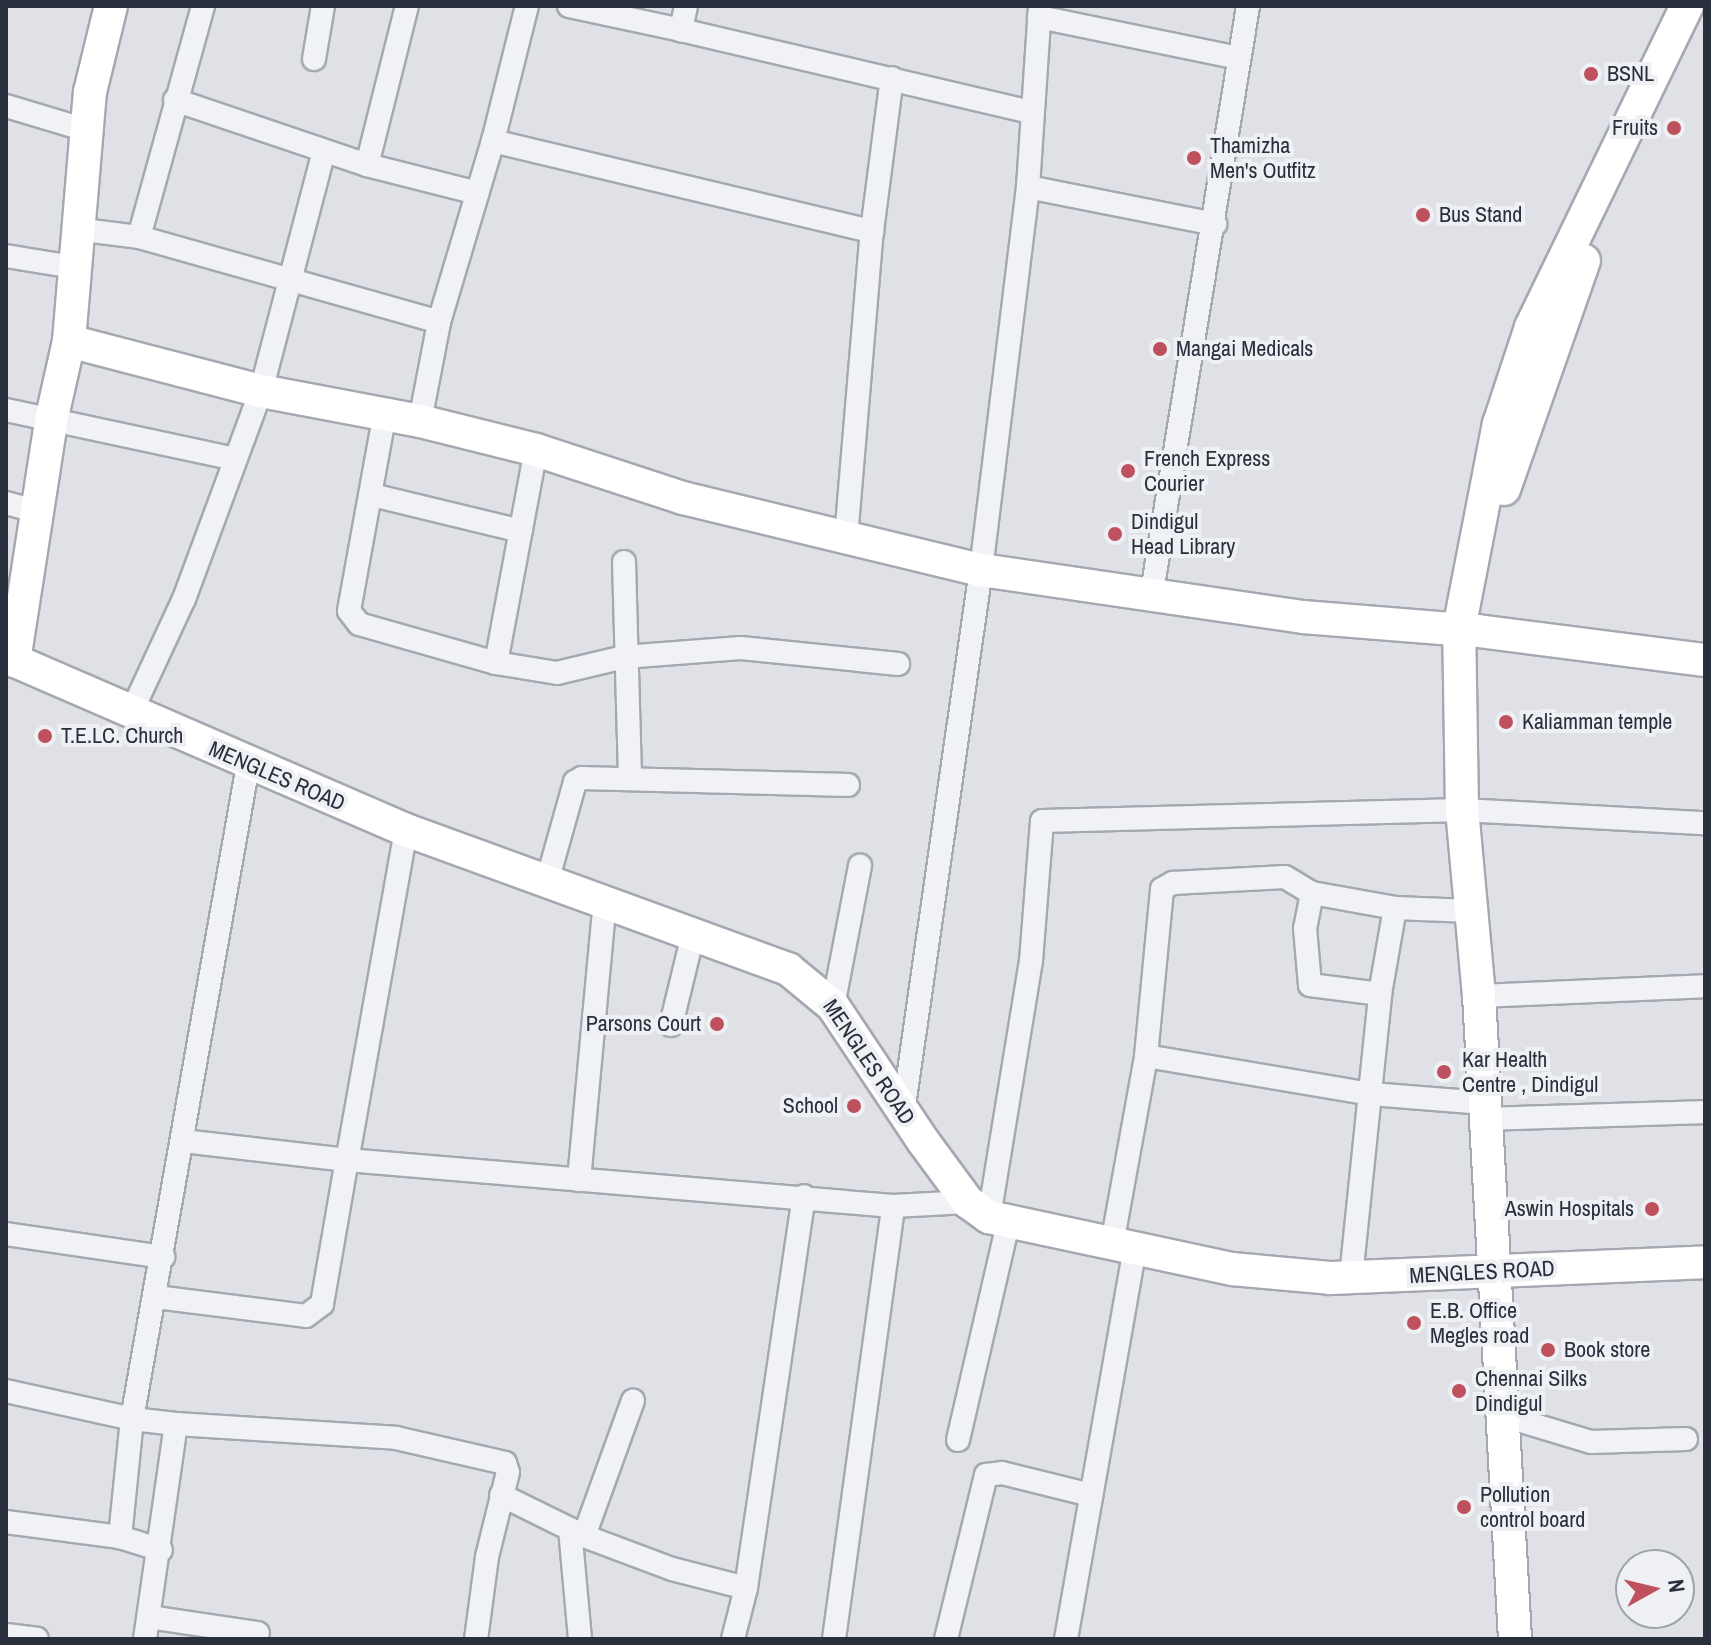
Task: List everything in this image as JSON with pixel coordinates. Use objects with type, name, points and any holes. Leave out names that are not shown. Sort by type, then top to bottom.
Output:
[{"type":"main road","points":[[10,659],[21,507],[51,421],[69,341],[75,229],[86,130],[111,6]]},
{"type":"main road","points":[[1515,1639],[1479,996],[1462,810],[1467,639],[1507,476],[1598,208],[1687,6]]},
{"type":"main road","points":[[1598,208],[1705,17]]},
{"type":"main road","points":[[69,341],[261,391],[384,418],[420,421],[536,450],[683,498],[981,570],[1151,598],[1467,639],[1705,660]]},
{"type":"main road","name":"MENGLES ROAD","points":[[10,659],[248,765],[406,830],[694,931],[788,969],[833,1006],[903,1113],[988,1214],[1232,1269],[1351,1277],[1705,1262]]},
{"type":"street","points":[[139,237],[203,6]]},
{"type":"street","points":[[314,59],[323,6]]},
{"type":"street","points":[[367,165],[407,6]]},
{"type":"street","points":[[420,421],[439,322],[493,141],[527,6]]},
{"type":"street","points":[[569,6],[1030,112]]},
{"type":"street","points":[[681,30],[686,6]]},
{"type":"street","points":[[1151,598],[1215,224],[1248,6]]},
{"type":"street","points":[[903,1113],[981,570],[1028,187],[1030,112],[1039,12],[1239,58]]},
{"type":"street","points":[[846,538],[872,231],[892,78]]},
{"type":"street","points":[[175,100],[367,165],[478,193]]},
{"type":"street","points":[[6,106],[86,130]]},
{"type":"street","points":[[493,141],[872,231]]},
{"type":"street","points":[[131,713],[184,599],[261,391],[295,277],[324,151]]},
{"type":"street","points":[[1028,187],[1215,224]]},
{"type":"street","points":[[75,229],[139,237],[295,277],[439,322]]},
{"type":"street","points":[[6,256],[73,267]]},
{"type":"street","points":[[6,410],[235,459]]},
{"type":"street","points":[[384,418],[349,611],[352,619],[496,663],[557,673],[624,657],[741,648],[898,664]]},
{"type":"street","points":[[496,663],[536,450]]},
{"type":"street","points":[[372,495],[521,531]]},
{"type":"street","points":[[624,562],[624,657],[630,778]]},
{"type":"street","points":[[120,1537],[132,1419],[248,765]]},
{"type":"street","points":[[548,878],[575,782],[592,775],[848,785]]},
{"type":"street","points":[[958,1440],[988,1214],[1031,961],[1042,821],[1462,810],[1705,823]]},
{"type":"street","points":[[156,1297],[289,1315],[316,1312],[322,1304],[406,830]]},
{"type":"street","points":[[833,1006],[860,866]]},
{"type":"street","points":[[1066,1639],[1091,1495],[1124,1246],[1162,889],[1173,883],[1285,877],[1312,893],[1395,908],[1471,911]]},
{"type":"street","points":[[1312,893],[1305,928],[1310,985],[1380,994]]},
{"type":"street","points":[[579,1180],[605,899]]},
{"type":"street","points":[[1351,1277],[1380,994],[1395,908]]},
{"type":"street","points":[[671,1025],[694,931]]},
{"type":"street","points":[[1479,996],[1705,986]]},
{"type":"street","points":[[1146,1056],[1485,1111],[1705,1112]]},
{"type":"street","points":[[183,1141],[347,1160],[804,1196],[988,1214]]},
{"type":"street","points":[[733,1639],[746,1588],[804,1196]]},
{"type":"street","points":[[834,1639],[893,1206]]},
{"type":"street","points":[[6,1234],[163,1257]]},
{"type":"street","points":[[6,1391],[132,1419],[396,1438],[496,1459],[508,1472],[501,1495],[476,1639]]},
{"type":"street","points":[[580,1639],[577,1532],[633,1401]]},
{"type":"street","points":[[1501,1415],[1591,1442],[1686,1439]]},
{"type":"street","points":[[176,1424],[161,1550],[147,1628],[258,1633]]},
{"type":"street","points":[[946,1639],[986,1475],[1002,1473],[1091,1495]]},
{"type":"street","points":[[501,1495],[577,1532],[672,1569],[746,1588]]},
{"type":"street","points":[[6,1522],[120,1537],[161,1550]]},
{"type":"street","points":[[6,1635],[37,1639]]},
{"type":"place","name":"BSNL","points":[[1591,74]]},
{"type":"place","name":"Fruits","points":[[1674,128]]},
{"type":"place","name":"Thamizha Men's Outfitz","points":[[1194,158]]},
{"type":"place","name":"Bus Stand","points":[[1423,215]]},
{"type":"place","name":"Mangai Medicals","points":[[1160,349]]},
{"type":"place","name":"French Express Courier","points":[[1128,471]]},
{"type":"place","name":"Dindigul Head Library","points":[[1115,534]]},
{"type":"place","name":"Kaliamman temple","points":[[1506,722]]},
{"type":"place","name":"T.E.LC. Church","points":[[45,736]]},
{"type":"place","name":"Parsons Court","points":[[717,1024]]},
{"type":"place","name":"Kar Health Centre , Dindigul","points":[[1444,1072]]},
{"type":"place","name":"School","points":[[854,1106]]},
{"type":"place","name":"Aswin Hospitals","points":[[1652,1209]]},
{"type":"place","name":"E.B. Office Megles road","points":[[1414,1323]]},
{"type":"place","name":"Book store","points":[[1548,1350]]},
{"type":"place","name":"Chennai Silks Dindigul","points":[[1459,1391]]},
{"type":"place","name":"Pollution control board","points":[[1464,1507]]}]
